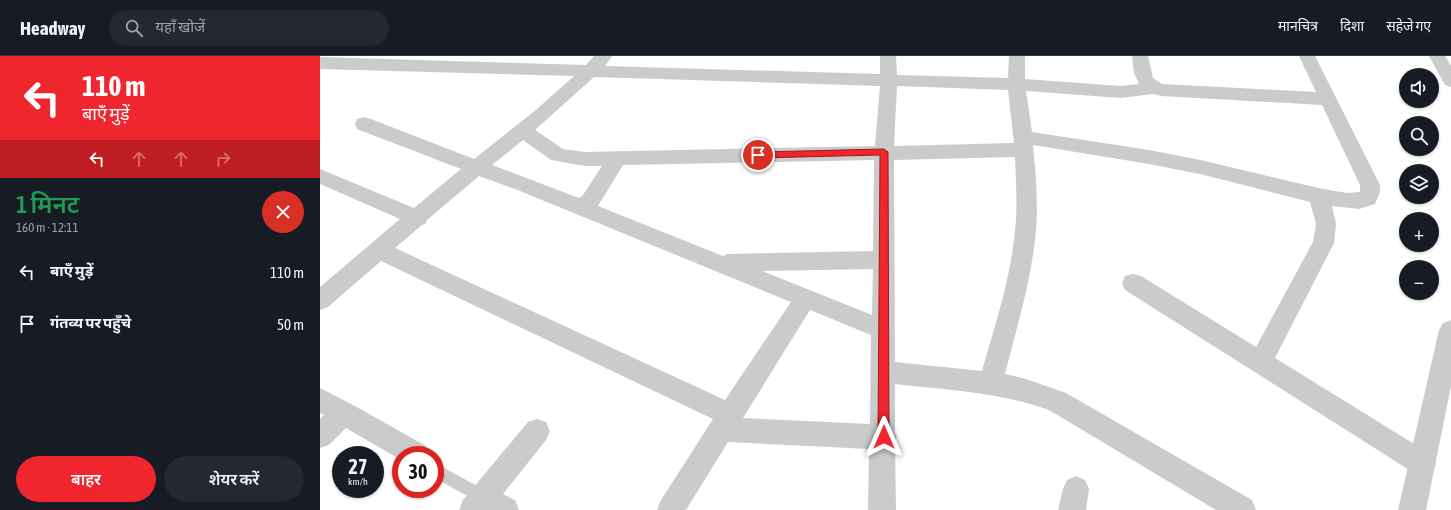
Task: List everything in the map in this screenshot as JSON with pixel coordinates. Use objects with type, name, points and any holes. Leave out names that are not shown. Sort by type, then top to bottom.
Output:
[{"type":"street","points":[[320,300],[590,72],[604,56]]},
{"type":"street","points":[[882,510],[884,437],[884,152],[889,79],[888,56]]},
{"type":"street","points":[[991,383],[1016,285],[1025,240],[1027,195],[1016,84],[1017,56]]},
{"type":"street","points":[[1140,56],[1145,81],[1152,88]]},
{"type":"street","points":[[522,130],[558,155],[585,159],[884,152],[1023,143],[1157,158],[1318,196],[1347,201],[1359,201],[1368,198],[1370,185],[1307,56]]},
{"type":"street","points":[[1437,56],[1451,81]]},
{"type":"street","points":[[320,63],[367,60],[520,62],[590,72],[889,79],[1016,84],[1121,92],[1152,88],[1161,90],[1327,99]]},
{"type":"street","points":[[364,124],[416,145],[477,166],[884,330]]},
{"type":"street","points":[[581,208],[590,201],[617,159]]},
{"type":"street","points":[[320,176],[418,218]]},
{"type":"street","points":[[1260,362],[1324,243],[1327,230],[1327,218],[1318,196]]},
{"type":"street","points":[[379,250],[726,422],[884,437]]},
{"type":"street","points":[[718,263],[884,260]]},
{"type":"street","points":[[1133,283],[1422,464]]},
{"type":"street","points":[[671,510],[806,298]]},
{"type":"street","points":[[1412,510],[1422,464],[1444,392],[1451,330]]},
{"type":"street","points":[[884,372],[991,383],[1026,390],[1057,401],[1234,508]]},
{"type":"street","points":[[320,400],[401,446]]},
{"type":"street","points":[[320,436],[344,413]]},
{"type":"street","points":[[506,510],[478,503],[537,431]]},
{"type":"lane","points":[[444,477],[478,503]]},
{"type":"route","points":[[758,155],[884,152],[884,437]]}]
